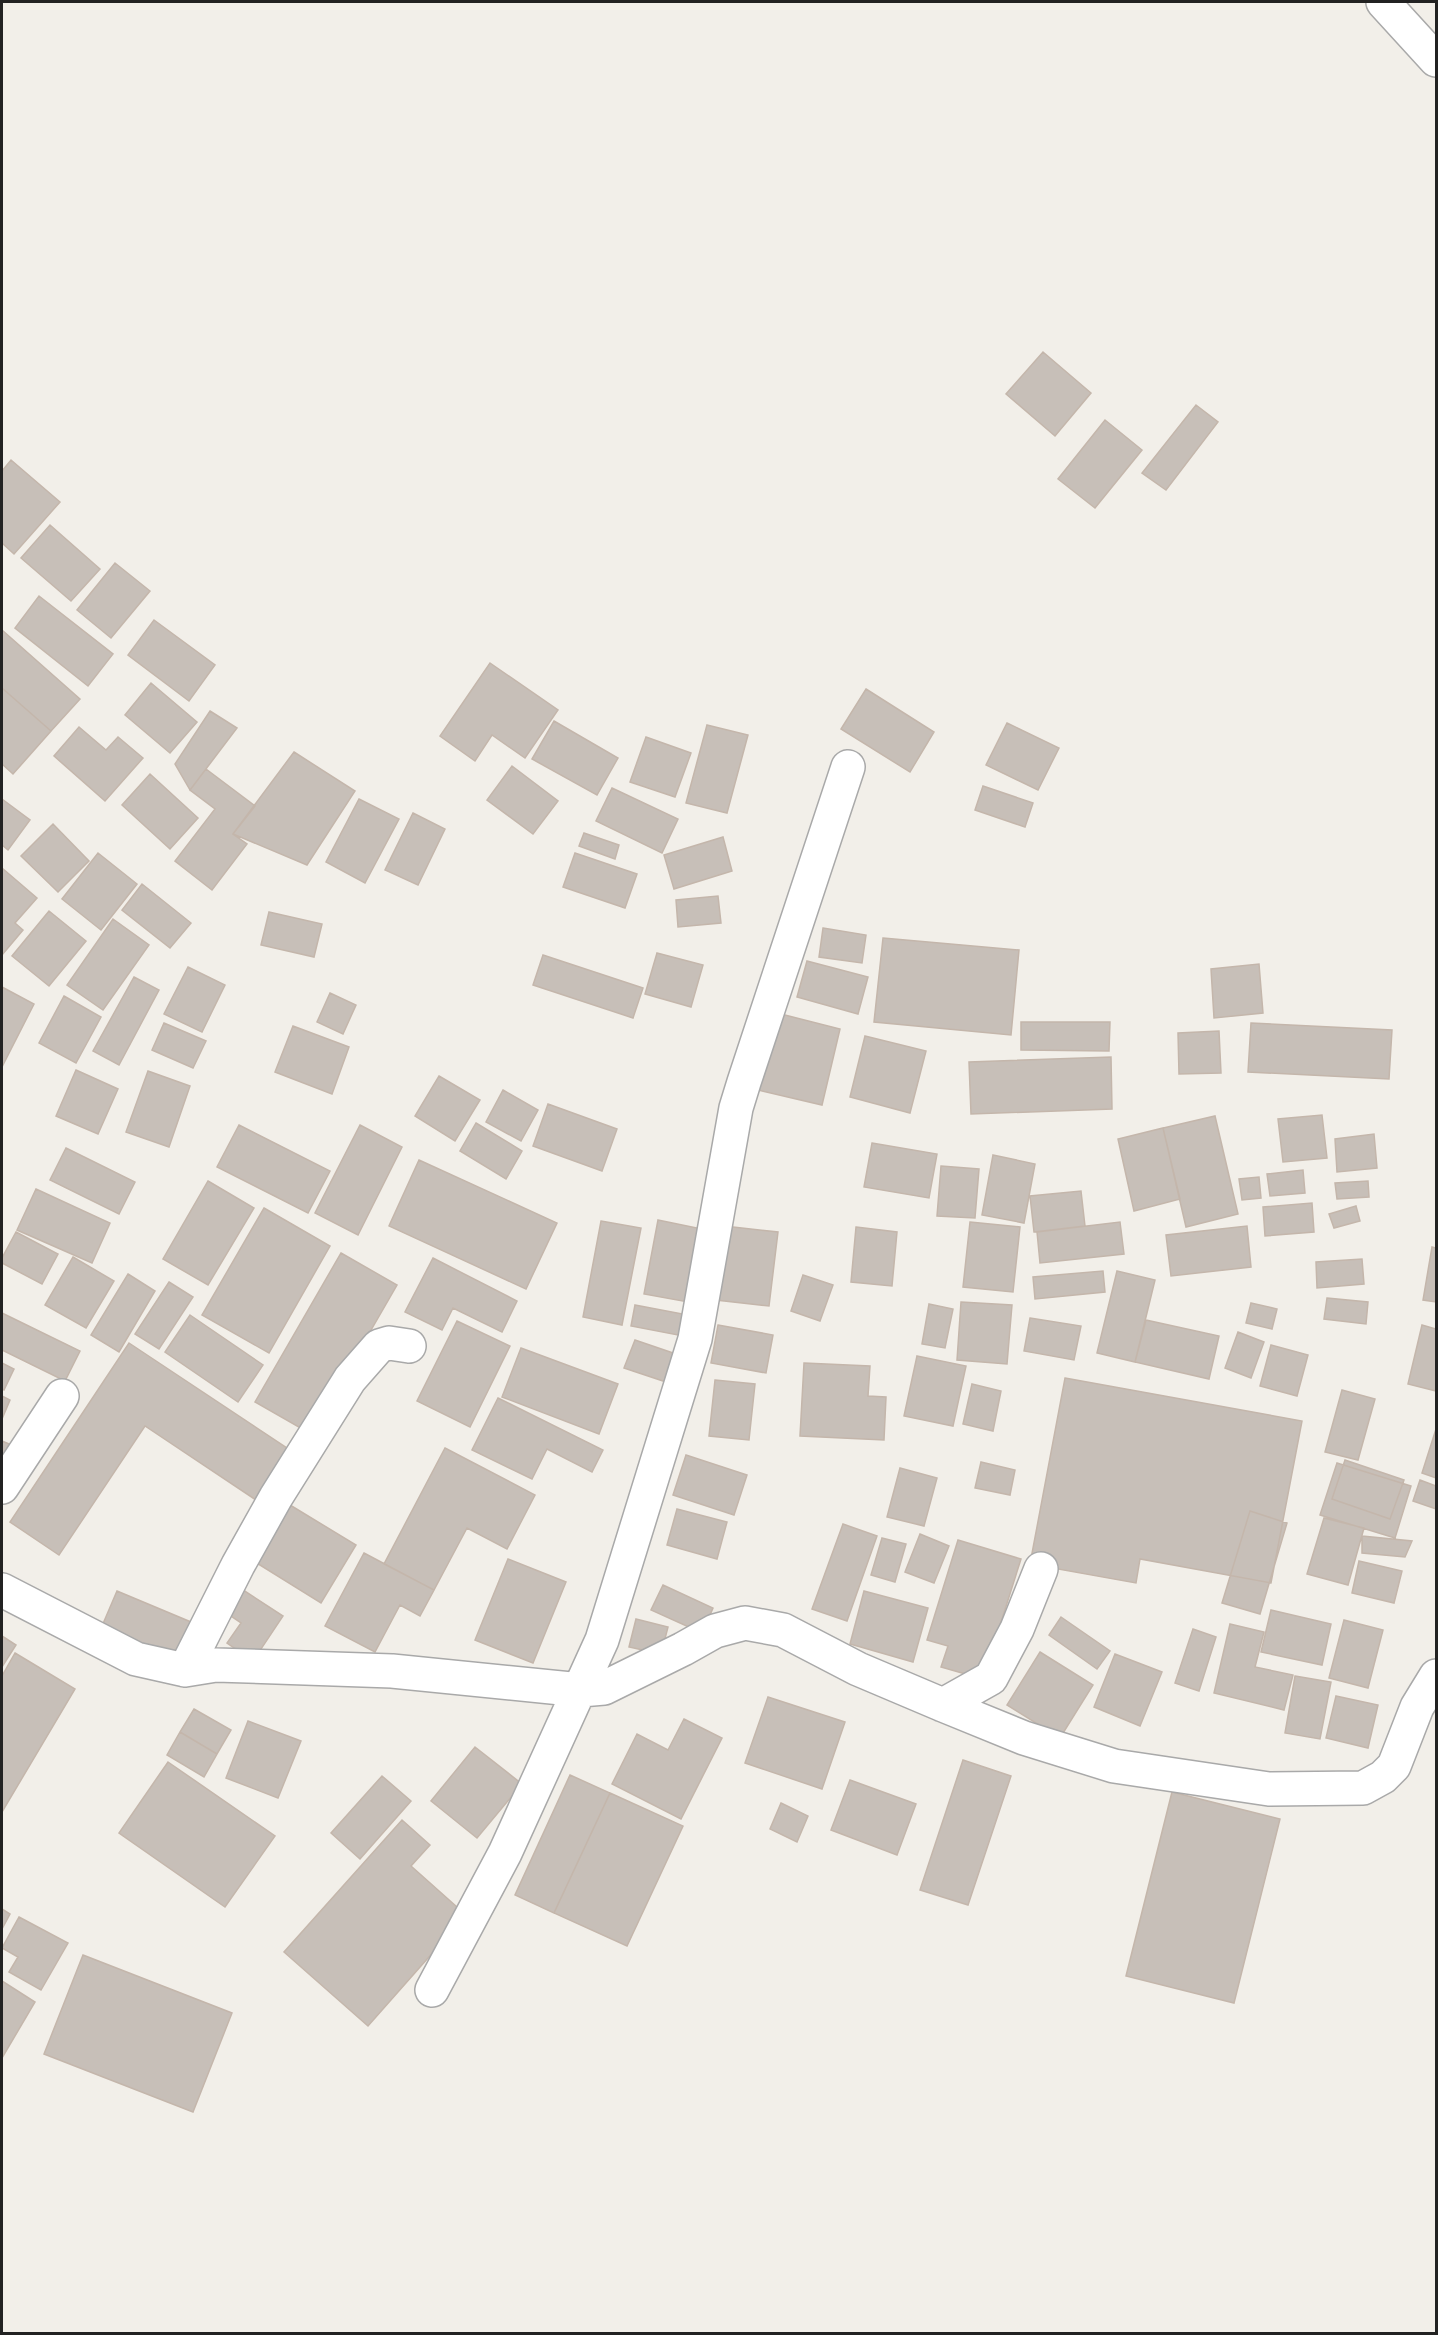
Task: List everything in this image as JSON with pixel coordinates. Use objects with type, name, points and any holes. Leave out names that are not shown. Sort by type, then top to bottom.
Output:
[{"type":"street","points":[[1383,2],[1437,60]]},
{"type":"street","points":[[432,1990],[505,1853],[603,1640],[695,1339],[736,1108],[848,767]]},
{"type":"street","points":[[185,1670],[238,1565],[276,1497],[350,1379],[379,1346],[388,1343],[409,1346]]},
{"type":"street","points":[[2,1487],[62,1396]]},
{"type":"street","points":[[943,1705],[991,1678],[1017,1629],[1041,1569]]},
{"type":"street","points":[[2,1590],[136,1659],[185,1670],[216,1665],[392,1671],[581,1690],[604,1688],[715,1631],[745,1623],[783,1630],[858,1670],[1024,1738],[1114,1766],[1269,1789],[1363,1788],[1383,1778],[1394,1766],[1427,1707],[1437,1676]]},
{"type":"building","points":[[1043,352],[1091,393],[1055,436],[1006,394]]},
{"type":"building","points":[[1196,405],[1218,422],[1166,490],[1142,473]]},
{"type":"building","points":[[1105,420],[1142,450],[1095,508],[1058,479]]},
{"type":"building","points":[[11,460],[60,502],[14,554],[2,543],[2,471]]},
{"type":"building","points":[[50,525],[100,569],[71,601],[21,558]]},
{"type":"building","points":[[115,563],[150,591],[111,638],[77,610]]},
{"type":"building","points":[[39,596],[113,654],[88,686],[15,628]]},
{"type":"building","points":[[154,620],[215,665],[189,701],[128,655]]},
{"type":"building","points":[[2,630],[80,699],[51,731],[2,688]]},
{"type":"building","points":[[490,663],[558,710],[525,758],[492,735],[475,761],[440,736]]},
{"type":"building","points":[[151,683],[197,722],[170,753],[125,715]]},
{"type":"building","points":[[2,688],[51,731],[13,774],[2,764]]},
{"type":"building","points":[[866,689],[934,732],[910,772],[841,729]]},
{"type":"building","points":[[210,711],[237,728],[190,790],[175,764]]},
{"type":"building","points":[[554,721],[618,758],[597,795],[532,759]]},
{"type":"building","points":[[1007,723],[1059,748],[1038,790],[986,765]]},
{"type":"building","points":[[707,725],[748,735],[727,813],[686,803]]},
{"type":"building","points":[[79,727],[106,750],[118,737],[143,758],[105,801],[54,756]]},
{"type":"building","points":[[646,737],[691,753],[675,797],[630,782]]},
{"type":"building","points":[[294,752],[355,791],[307,865],[233,834]]},
{"type":"building","points":[[512,766],[558,801],[533,834],[487,800]]},
{"type":"building","points":[[206,769],[255,806],[233,834],[247,844],[212,890],[175,861],[215,809],[190,790]]},
{"type":"building","points":[[150,774],[198,818],[170,849],[122,805]]},
{"type":"building","points":[[983,786],[1033,803],[1025,827],[975,810]]},
{"type":"building","points":[[612,788],[678,819],[662,853],[596,821]]},
{"type":"building","points":[[2,799],[30,820],[8,850],[2,845]]},
{"type":"building","points":[[359,799],[399,819],[365,883],[326,862]]},
{"type":"building","points":[[413,813],[445,829],[418,885],[385,870]]},
{"type":"building","points":[[53,824],[89,861],[58,892],[21,856]]},
{"type":"building","points":[[584,833],[619,845],[615,859],[579,846]]},
{"type":"building","points":[[723,837],[732,871],[674,889],[664,855]]},
{"type":"building","points":[[98,853],[137,884],[101,930],[62,899]]},
{"type":"building","points":[[575,853],[637,874],[625,908],[563,887]]},
{"type":"building","points":[[2,868],[37,898],[15,923],[23,930],[2,955]]},
{"type":"building","points":[[142,884],[191,923],[170,948],[122,910]]},
{"type":"building","points":[[718,896],[721,923],[678,927],[676,900]]},
{"type":"building","points":[[49,911],[86,941],[49,986],[12,956]]},
{"type":"building","points":[[269,912],[322,924],[314,957],[261,945]]},
{"type":"building","points":[[113,919],[149,945],[103,1010],[67,985]]},
{"type":"building","points":[[823,928],[866,935],[862,963],[819,957]]},
{"type":"building","points":[[883,938],[1019,950],[1011,1035],[874,1022]]},
{"type":"building","points":[[657,953],[703,965],[691,1007],[645,994]]},
{"type":"building","points":[[543,955],[643,988],[633,1018],[533,985]]},
{"type":"building","points":[[807,961],[868,977],[858,1014],[797,997]]},
{"type":"building","points":[[1259,964],[1263,1013],[1214,1018],[1211,969]]},
{"type":"building","points":[[188,967],[225,985],[202,1032],[164,1014]]},
{"type":"building","points":[[134,977],[159,990],[119,1065],[93,1051]]},
{"type":"building","points":[[2,987],[34,1004],[2,1067]]},
{"type":"building","points":[[330,993],[356,1005],[343,1034],[317,1022]]},
{"type":"building","points":[[64,996],[101,1017],[76,1063],[39,1043]]},
{"type":"building","points":[[777,1013],[840,1029],[822,1105],[758,1090]]},
{"type":"building","points":[[1021,1022],[1110,1022],[1109,1051],[1021,1050]]},
{"type":"building","points":[[164,1023],[206,1041],[193,1068],[152,1050]]},
{"type":"building","points":[[1251,1023],[1392,1030],[1389,1079],[1248,1072]]},
{"type":"building","points":[[293,1026],[349,1047],[332,1094],[275,1072]]},
{"type":"building","points":[[1219,1031],[1221,1073],[1179,1074],[1178,1033]]},
{"type":"building","points":[[865,1036],[926,1051],[910,1113],[850,1097]]},
{"type":"building","points":[[1111,1057],[1112,1109],[971,1114],[969,1062]]},
{"type":"building","points":[[76,1070],[118,1089],[98,1134],[56,1116]]},
{"type":"building","points":[[148,1071],[190,1086],[169,1147],[126,1132]]},
{"type":"building","points":[[439,1076],[480,1100],[455,1141],[415,1116]]},
{"type":"building","points":[[503,1090],[538,1110],[521,1141],[486,1122]]},
{"type":"building","points":[[548,1104],[617,1129],[602,1171],[533,1146]]},
{"type":"building","points":[[1322,1115],[1327,1158],[1283,1162],[1278,1119]]},
{"type":"building","points":[[1215,1116],[1238,1214],[1186,1227],[1163,1128]]},
{"type":"building","points":[[476,1123],[522,1151],[506,1179],[460,1151]]},
{"type":"building","points":[[239,1125],[330,1171],[308,1213],[217,1167]]},
{"type":"building","points":[[360,1125],[402,1147],[358,1235],[315,1213]]},
{"type":"building","points":[[1163,1128],[1180,1199],[1134,1211],[1118,1139]]},
{"type":"building","points":[[1374,1134],[1377,1168],[1337,1172],[1335,1139]]},
{"type":"building","points":[[872,1143],[937,1154],[929,1198],[864,1187]]},
{"type":"building","points":[[66,1148],[135,1182],[119,1214],[50,1180]]},
{"type":"building","points":[[993,1155],[1035,1164],[1024,1223],[982,1215]]},
{"type":"building","points":[[419,1160],[557,1223],[526,1289],[389,1226]]},
{"type":"building","points":[[941,1166],[979,1169],[975,1218],[937,1216]]},
{"type":"building","points":[[1303,1170],[1305,1193],[1270,1196],[1267,1174]]},
{"type":"building","points":[[1259,1177],[1261,1198],[1242,1200],[1239,1179]]},
{"type":"building","points":[[208,1181],[254,1208],[208,1285],[163,1259]]},
{"type":"building","points":[[1368,1181],[1369,1197],[1337,1199],[1335,1183]]},
{"type":"building","points":[[36,1189],[110,1223],[92,1263],[17,1230]]},
{"type":"building","points":[[1081,1191],[1085,1226],[1034,1232],[1030,1196]]},
{"type":"building","points":[[1312,1203],[1314,1232],[1265,1236],[1263,1207]]},
{"type":"building","points":[[1356,1206],[1360,1221],[1334,1228],[1329,1214]]},
{"type":"building","points":[[264,1208],[330,1246],[269,1353],[202,1315]]},
{"type":"building","points":[[658,1220],[702,1229],[688,1302],[644,1294]]},
{"type":"building","points":[[601,1221],[641,1228],[622,1325],[583,1317]]},
{"type":"building","points":[[970,1222],[1020,1227],[1013,1292],[963,1287]]},
{"type":"building","points":[[1120,1222],[1124,1254],[1040,1263],[1037,1232]]},
{"type":"building","points":[[724,1226],[778,1232],[769,1306],[716,1300]]},
{"type":"building","points":[[1247,1226],[1251,1267],[1171,1276],[1166,1235]]},
{"type":"building","points":[[856,1227],[897,1232],[892,1286],[851,1282]]},
{"type":"building","points":[[16,1232],[58,1254],[42,1284],[2,1263],[2,1258]]},
{"type":"building","points":[[1432,1247],[1436,1248],[1436,1302],[1423,1300]]},
{"type":"building","points":[[341,1253],[397,1285],[311,1434],[255,1402]]},
{"type":"building","points":[[73,1257],[114,1281],[86,1328],[45,1305]]},
{"type":"building","points":[[433,1258],[517,1301],[502,1332],[453,1308],[442,1330],[405,1312]]},
{"type":"building","points":[[1362,1259],[1364,1284],[1317,1288],[1316,1262]]},
{"type":"building","points":[[1103,1271],[1105,1292],[1035,1299],[1033,1277]]},
{"type":"building","points":[[1117,1271],[1155,1280],[1135,1362],[1097,1353]]},
{"type":"building","points":[[128,1274],[155,1291],[119,1352],[91,1335]]},
{"type":"building","points":[[803,1275],[833,1285],[820,1321],[791,1311]]},
{"type":"building","points":[[169,1282],[193,1297],[159,1349],[135,1334]]},
{"type":"building","points":[[1327,1298],[1368,1302],[1366,1324],[1324,1319]]},
{"type":"building","points":[[961,1302],[1012,1305],[1007,1364],[957,1360]]},
{"type":"building","points":[[1251,1303],[1277,1309],[1272,1329],[1246,1323]]},
{"type":"building","points":[[929,1304],[953,1309],[945,1348],[922,1344]]},
{"type":"building","points":[[635,1305],[688,1315],[683,1336],[631,1326]]},
{"type":"building","points":[[2,1313],[80,1351],[65,1381],[2,1350]]},
{"type":"building","points":[[190,1315],[263,1365],[238,1402],[165,1352]]},
{"type":"building","points":[[1030,1318],[1081,1326],[1074,1360],[1024,1351]]},
{"type":"building","points":[[1146,1320],[1219,1336],[1209,1379],[1135,1362]]},
{"type":"building","points":[[457,1321],[510,1346],[470,1427],[417,1401]]},
{"type":"building","points":[[718,1325],[773,1335],[766,1373],[711,1363]]},
{"type":"building","points":[[1422,1325],[1436,1329],[1436,1391],[1408,1384]]},
{"type":"building","points":[[1238,1332],[1264,1342],[1251,1378],[1225,1368]]},
{"type":"building","points":[[635,1340],[679,1355],[669,1383],[624,1368]]},
{"type":"building","points":[[129,1343],[296,1454],[262,1504],[145,1426],[59,1555],[10,1522]]},
{"type":"building","points":[[1271,1345],[1308,1355],[1297,1396],[1260,1386]]},
{"type":"building","points":[[521,1348],[618,1384],[599,1434],[502,1397]]},
{"type":"building","points":[[917,1356],[966,1366],[953,1426],[904,1416]]},
{"type":"building","points":[[2,1363],[14,1369],[4,1390],[2,1389]]},
{"type":"building","points":[[804,1363],[870,1366],[868,1396],[886,1397],[884,1440],[800,1436]]},
{"type":"building","points":[[1065,1378],[1302,1421],[1271,1583],[1140,1559],[1136,1583],[1030,1564]]},
{"type":"building","points":[[715,1380],[755,1384],[749,1440],[709,1436]]},
{"type":"building","points":[[972,1384],[1001,1391],[993,1431],[963,1424]]},
{"type":"building","points":[[1342,1390],[1375,1399],[1358,1460],[1325,1452]]},
{"type":"building","points":[[2,1396],[10,1400],[2,1419]]},
{"type":"building","points":[[498,1398],[603,1450],[592,1472],[547,1449],[532,1479],[472,1450]]},
{"type":"building","points":[[1436,1429],[1436,1478],[1422,1473]]},
{"type":"building","points":[[2,1441],[9,1444],[2,1460]]},
{"type":"building","points":[[445,1448],[535,1495],[507,1549],[467,1528],[434,1590],[384,1564]]},
{"type":"building","points":[[686,1455],[747,1475],[734,1515],[673,1495]]},
{"type":"building","points":[[1345,1460],[1404,1480],[1390,1519],[1332,1499]]},
{"type":"building","points":[[981,1462],[1015,1470],[1010,1495],[975,1488]]},
{"type":"building","points":[[1337,1463],[1411,1486],[1395,1538],[1320,1515]]},
{"type":"building","points":[[900,1468],[937,1478],[924,1526],[887,1517]]},
{"type":"building","points":[[1420,1480],[1436,1486],[1436,1509],[1413,1501]]},
{"type":"building","points":[[290,1505],[356,1545],[321,1603],[255,1562]]},
{"type":"building","points":[[677,1509],[727,1522],[717,1559],[667,1545]]},
{"type":"building","points":[[1250,1511],[1287,1523],[1260,1614],[1222,1603]]},
{"type":"building","points":[[1324,1518],[1364,1528],[1348,1585],[1307,1574]]},
{"type":"building","points":[[843,1524],[877,1536],[847,1621],[812,1609]]},
{"type":"building","points":[[920,1534],[949,1546],[934,1583],[905,1572]]},
{"type":"building","points":[[1362,1536],[1412,1541],[1405,1557],[1362,1553]]},
{"type":"building","points":[[882,1538],[906,1544],[895,1582],[871,1575]]},
{"type":"building","points":[[958,1540],[1021,1559],[983,1679],[941,1667],[948,1646],[927,1640]]},
{"type":"building","points":[[364,1553],[434,1590],[420,1616],[400,1605],[375,1652],[325,1626]]},
{"type":"building","points":[[508,1559],[566,1582],[533,1663],[475,1640]]},
{"type":"building","points":[[1359,1561],[1402,1571],[1394,1603],[1352,1593]]},
{"type":"building","points":[[663,1585],[713,1608],[702,1633],[651,1610]]},
{"type":"building","points":[[237,1586],[283,1616],[253,1661],[227,1643],[241,1623],[222,1610]]},
{"type":"building","points":[[117,1591],[191,1622],[174,1664],[99,1633]]},
{"type":"building","points":[[864,1591],[928,1608],[913,1662],[850,1644]]},
{"type":"building","points":[[1271,1610],[1331,1624],[1322,1665],[1261,1652]]},
{"type":"building","points":[[1061,1617],[1110,1651],[1097,1669],[1049,1635]]},
{"type":"building","points":[[636,1619],[668,1627],[661,1654],[629,1647]]},
{"type":"building","points":[[1344,1620],[1383,1630],[1368,1688],[1329,1678]]},
{"type":"building","points":[[1230,1624],[1264,1632],[1255,1667],[1293,1675],[1284,1710],[1214,1693]]},
{"type":"building","points":[[1193,1629],[1216,1637],[1199,1691],[1175,1683]]},
{"type":"building","points":[[2,1636],[16,1645],[2,1667]]},
{"type":"building","points":[[1040,1652],[1093,1685],[1060,1738],[1007,1705]]},
{"type":"building","points":[[15,1653],[75,1689],[2,1812],[2,1676]]},
{"type":"building","points":[[1115,1654],[1162,1672],[1140,1726],[1094,1707]]},
{"type":"building","points":[[1295,1676],[1331,1682],[1320,1739],[1285,1733]]},
{"type":"building","points":[[1336,1696],[1378,1705],[1368,1748],[1326,1738]]},
{"type":"building","points":[[768,1697],[845,1722],[822,1789],[745,1763]]},
{"type":"building","points":[[194,1709],[231,1730],[217,1754],[180,1732]]},
{"type":"building","points":[[684,1719],[722,1738],[681,1819],[612,1784],[637,1734],[668,1750]]},
{"type":"building","points":[[248,1721],[301,1741],[278,1798],[226,1778]]},
{"type":"building","points":[[180,1732],[217,1754],[204,1777],[167,1755]]},
{"type":"building","points":[[475,1747],[522,1784],[477,1838],[431,1801]]},
{"type":"building","points":[[963,1760],[1011,1776],[968,1905],[920,1890]]},
{"type":"building","points":[[168,1762],[275,1836],[225,1907],[119,1833]]},
{"type":"building","points":[[570,1775],[610,1793],[554,1913],[515,1895]]},
{"type":"building","points":[[382,1776],[411,1801],[360,1859],[331,1833]]},
{"type":"building","points":[[850,1780],[916,1804],[897,1855],[831,1830]]},
{"type":"building","points":[[1172,1792],[1280,1819],[1234,2003],[1126,1976]]},
{"type":"building","points":[[610,1793],[683,1826],[627,1946],[554,1913]]},
{"type":"building","points":[[781,1803],[808,1816],[797,1842],[770,1829]]},
{"type":"building","points":[[402,1820],[430,1845],[411,1866],[466,1915],[368,2026],[284,1952]]},
{"type":"building","points":[[2,1909],[10,1914],[2,1929]]},
{"type":"building","points":[[19,1917],[68,1943],[41,1990],[9,1972],[18,1957],[2,1948]]},
{"type":"building","points":[[83,1955],[232,2013],[193,2112],[44,2054]]},
{"type":"building","points":[[2,1981],[35,2002],[2,2058]]}]
